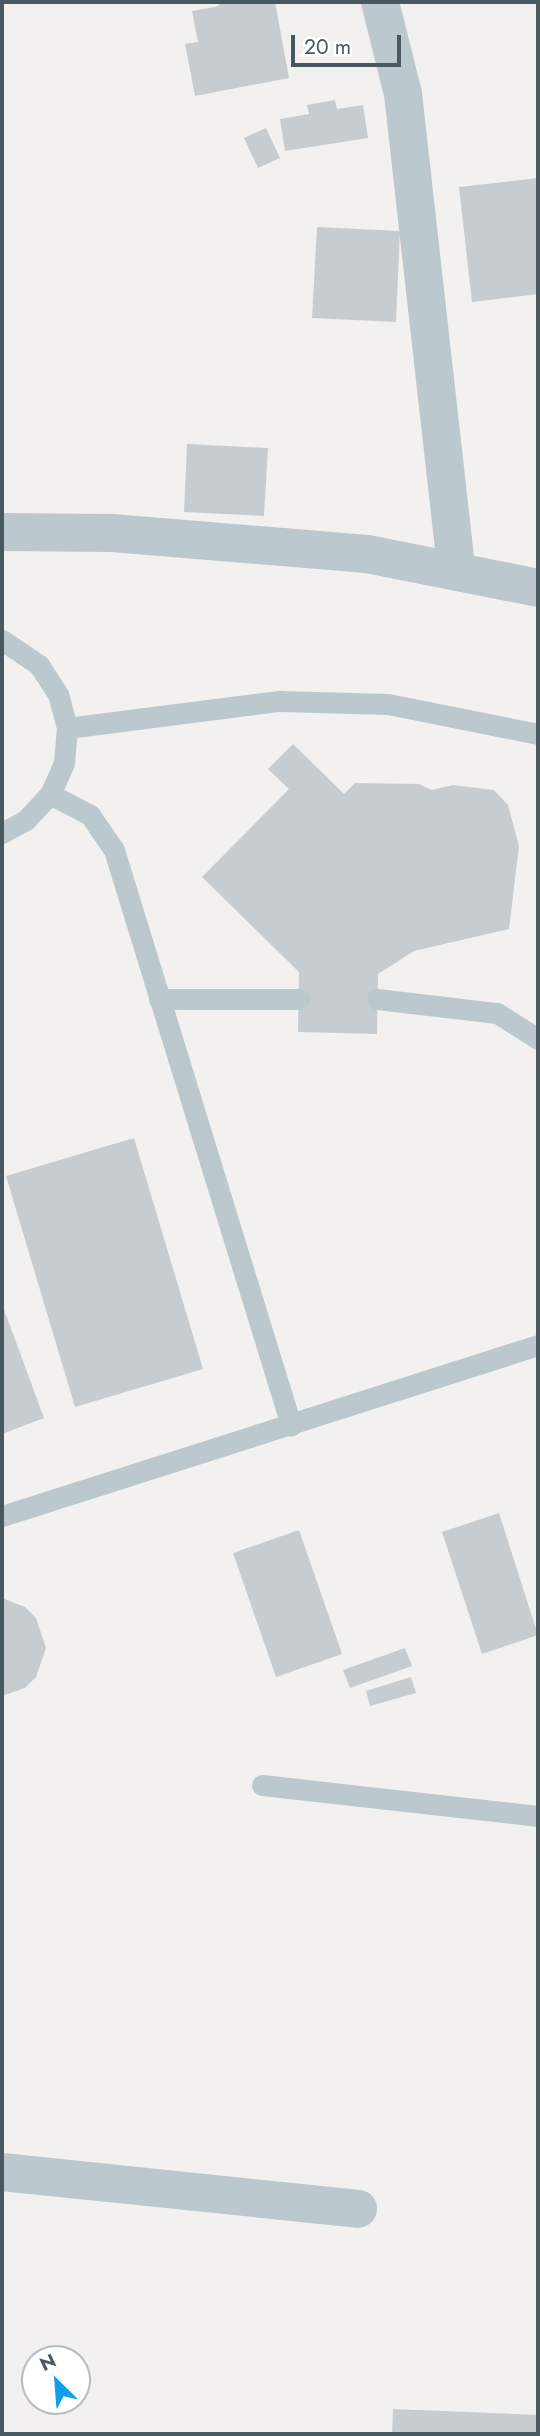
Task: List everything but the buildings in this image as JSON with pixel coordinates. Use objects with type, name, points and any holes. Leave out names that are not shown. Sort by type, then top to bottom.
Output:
[{"type":"street","points":[[380,2],[403,94],[457,572]]},
{"type":"street","points":[[2,531],[112,533],[366,554],[538,588]]},
{"type":"street","points":[[2,2172],[358,2209]]},
{"type":"lane","points":[[2,640],[39,665],[58,694],[66,728],[64,763],[50,794],[26,820],[2,833]]},
{"type":"lane","points":[[66,728],[279,701],[388,704],[538,734]]},
{"type":"lane","points":[[50,794],[90,815],[114,850],[291,1425]]},
{"type":"lane","points":[[159,999],[299,999]]},
{"type":"lane","points":[[377,999],[497,1013],[538,1039]]},
{"type":"lane","points":[[2,1516],[538,1345]]},
{"type":"lane","points":[[262,1785],[538,1816]]}]
